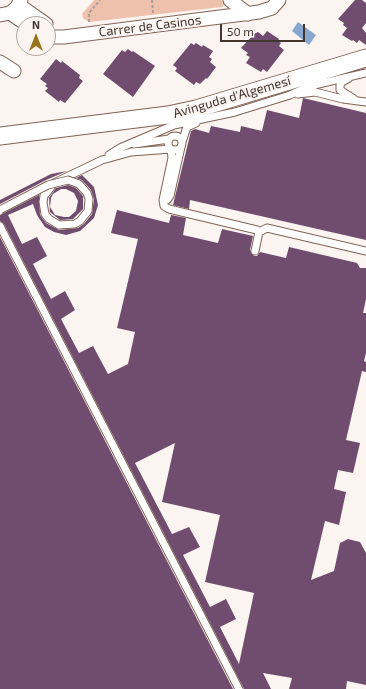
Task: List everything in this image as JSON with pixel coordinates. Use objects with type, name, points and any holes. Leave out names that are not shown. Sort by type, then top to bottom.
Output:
[{"type":"street","points":[[230,0],[248,14]]},
{"type":"street","name":"Carrer de Casinos","points":[[56,37],[248,14],[272,8],[279,0]]},
{"type":"street","points":[[13,8],[20,16]]},
{"type":"street","points":[[13,8],[29,16]]},
{"type":"street","points":[[56,31],[64,37]]},
{"type":"street","name":"Avinguda d'Algemesí","points":[[0,136],[168,115],[196,109],[366,58]]},
{"type":"street","points":[[0,62],[14,71]]},
{"type":"lane","points":[[163,200],[167,200],[170,196],[186,127],[206,119],[290,95],[310,86],[366,73]]},
{"type":"lane","points":[[357,75],[346,79],[340,85],[343,93],[357,100]]},
{"type":"lane","points":[[290,95],[315,92],[343,99],[366,102]]},
{"type":"lane","points":[[0,210],[48,185],[68,180],[79,184],[87,193],[89,205],[88,211],[80,221],[75,224],[59,225],[49,219],[45,214],[42,202],[44,196],[54,183],[102,160],[126,145],[162,129],[206,119]]},
{"type":"lane","points":[[183,123],[176,128],[167,143],[171,149],[172,158],[163,200],[164,206],[169,209],[256,229],[259,232]]},
{"type":"lane","points":[[126,145],[178,137],[181,145]]},
{"type":"lane","points":[[102,160],[131,152],[171,149],[178,150],[181,145]]},
{"type":"lane","points":[[0,226],[239,689]]},
{"type":"lane","points":[[259,232],[267,228],[366,251]]},
{"type":"lane","points":[[255,251],[259,232]]},
{"type":"path","points":[[89,22],[90,12],[100,0]]},
{"type":"path","points":[[152,0],[153,13]]},
{"type":"shaded area","points":[[94,0],[221,0],[225,4],[222,7],[89,22],[83,18],[82,14]]},
{"type":"water","points":[[298,22],[316,35],[309,45],[292,31]]},
{"type":"building","points":[[355,0],[362,0],[366,3],[366,23],[362,28],[366,33],[366,45],[359,40],[357,43],[342,35],[347,28],[343,25],[344,23],[338,19]]},
{"type":"building","points":[[267,31],[279,39],[278,41],[281,43],[279,46],[284,50],[267,72],[263,69],[261,72],[246,63],[250,57],[246,55],[248,53],[241,48],[254,34],[258,32],[263,36]]},
{"type":"building","points":[[191,43],[194,45],[196,43],[202,47],[203,45],[213,51],[209,57],[212,59],[210,62],[216,67],[207,79],[206,78],[200,84],[196,82],[194,85],[175,71],[177,68],[173,65]]},
{"type":"building","points":[[128,49],[155,66],[133,97],[103,74],[122,50],[125,52]]},
{"type":"building","points":[[56,59],[61,63],[62,61],[80,75],[79,78],[83,81],[65,103],[60,100],[59,102],[45,91],[48,88],[45,86],[47,84],[40,79]]},
{"type":"building","points":[[303,98],[366,113],[366,240],[190,200],[189,209],[173,205],[191,131],[195,129],[209,133],[211,126],[240,132],[241,126],[262,131],[267,110],[299,118]]},
{"type":"building","points":[[67,171],[46,180],[0,204],[0,200],[51,174]]},
{"type":"building","points":[[82,175],[94,187],[98,205],[94,218],[80,231],[66,235],[54,232],[45,227],[37,215],[33,204],[8,215],[22,244],[37,237],[47,256],[33,264],[51,299],[65,291],[75,310],[61,319],[79,353],[93,346],[108,374],[128,364],[135,332],[117,328],[138,239],[111,233],[117,210],[169,223],[171,215],[186,218],[183,235],[218,243],[222,229],[253,236],[250,250],[254,256],[257,256],[260,252],[286,258],[289,247],[357,263],[360,268],[366,268],[366,299],[363,313],[366,313],[366,353],[364,361],[366,362],[366,372],[362,371],[346,440],[360,443],[353,473],[338,470],[334,489],[346,492],[339,525],[325,521],[311,580],[334,571],[340,543],[348,539],[360,542],[366,553],[366,685],[347,681],[346,689],[289,689],[292,678],[263,673],[271,689],[244,689],[4,224],[0,221],[0,215],[39,195],[40,215],[46,223],[59,230],[78,228],[84,224],[92,214],[94,199],[91,190],[82,180],[76,178]],"holes":[[[175,443],[162,502],[220,515],[205,582],[254,593],[239,664],[220,627],[236,619],[226,599],[210,607],[183,555],[200,547],[189,527],[172,534],[135,463]]]},
{"type":"building","points":[[68,185],[76,188],[83,196],[83,209],[73,219],[60,220],[50,212],[49,198],[56,188]],"holes":[[[61,189],[66,189],[74,193],[78,201],[76,211],[69,217],[55,215],[50,207],[51,198],[53,194]]]},
{"type":"building","points":[[0,237],[233,689],[0,689]]}]
